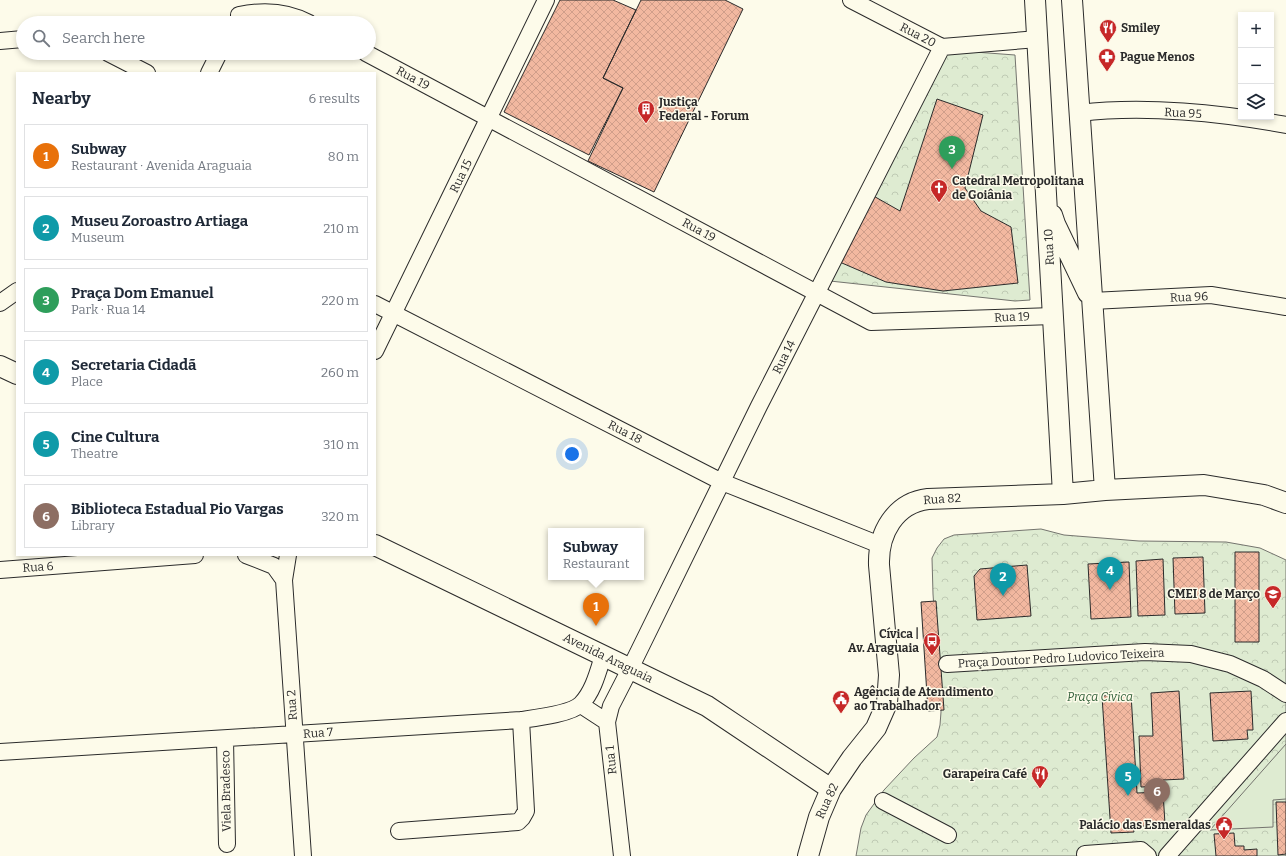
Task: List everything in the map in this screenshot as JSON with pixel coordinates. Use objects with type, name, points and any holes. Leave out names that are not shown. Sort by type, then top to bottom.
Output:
[{"type":"main road","name":"Rua 10","points":[[1035,0],[1063,494]]},
{"type":"main road","points":[[1072,0],[1104,490]]},
{"type":"main road","points":[[1046,190],[1055,224],[1092,301]]},
{"type":"main road","points":[[0,366],[16,374]]},
{"type":"main road","name":"Rua 82","points":[[808,856],[819,817],[831,789],[852,758],[876,728],[887,703],[889,675],[879,565],[880,545],[884,533],[896,515],[910,504],[921,500],[1063,494],[1104,490],[1204,485],[1264,495],[1286,503]]},
{"type":"main road","name":"Avenida Araguaia","points":[[376,545],[707,706],[831,789]]},
{"type":"street","name":"Rua 15","points":[[376,349],[546,0]]},
{"type":"street","name":"Rua 20","points":[[851,0],[942,47],[1038,39]]},
{"type":"street","points":[[237,13],[271,12],[292,16]]},
{"type":"street","points":[[0,41],[16,40]]},
{"type":"street","name":"Rua 14","points":[[630,669],[816,293],[942,47]]},
{"type":"street","name":"Rua 19","points":[[376,58],[871,322],[1053,316]]},
{"type":"street","points":[[122,60],[145,72]]},
{"type":"street","points":[[210,72],[216,60]]},
{"type":"street","name":"Rua 95","points":[[1080,113],[1099,111],[1171,111],[1227,115],[1286,125]]},
{"type":"street","points":[[0,303],[16,292]]},
{"type":"street","name":"Rua 96","points":[[1092,301],[1211,295],[1286,307]]},
{"type":"street","name":"Rua 18","points":[[376,304],[722,482],[880,545]]},
{"type":"street","name":"Rua 6","points":[[0,570],[182,556]]},
{"type":"street","points":[[249,556],[274,566],[284,580]]},
{"type":"street","name":"Rua 2","points":[[288,556],[284,580],[302,856]]},
{"type":"street","name":"Praça Doutor Pedro Ludovico Teixeira","points":[[947,664],[1145,652],[1191,654],[1230,664],[1263,679],[1286,694]]},
{"type":"street","points":[[603,656],[593,686],[580,705],[607,722]]},
{"type":"street","name":"Rua 1","points":[[622,856],[607,722],[611,706],[630,669]]},
{"type":"street","name":"Rua 7","points":[[0,752],[521,720],[562,713],[580,705]]},
{"type":"street","points":[[399,831],[518,822],[526,811],[521,720]]},
{"type":"street","points":[[1167,856],[1286,721]]},
{"type":"street","name":"Viela Bradesco","points":[[225,739],[227,844]]},
{"type":"street","points":[[882,801],[948,835]]},
{"type":"street","points":[[1085,854],[1141,850],[1148,856]]},
{"type":"green space","points":[[948,50],[1015,55],[1030,300],[1015,301],[830,281]]},
{"type":"green space","name":"Praça Cívica","points":[[1041,529],[1064,535],[1139,541],[1226,542],[1260,548],[1286,560],[1286,856],[856,856],[861,828],[866,815],[884,790],[914,758],[937,737],[941,712],[932,558],[937,548],[944,539],[954,535]]},
{"type":"green space","points":[[1286,744],[1286,799],[1273,800],[1273,827],[1210,830]]},
{"type":"building","points":[[560,0],[613,0],[636,10],[603,78],[623,88],[589,155],[504,112]]},
{"type":"building","name":"Justiça Federal - Forum","points":[[641,0],[725,0],[743,9],[654,192],[588,161],[623,88],[603,78]]},
{"type":"building","name":"Catedral Metropolitana de Goiânia","points":[[937,99],[983,115],[965,188],[981,211],[1011,227],[1018,283],[943,291],[886,282],[835,260],[870,194],[900,211]]},
{"type":"building","points":[[1235,552],[1259,552],[1259,642],[1235,642]]},
{"type":"building","points":[[1203,557],[1205,613],[1175,614],[1173,558]]},
{"type":"building","points":[[1163,559],[1165,615],[1138,616],[1136,561]]},
{"type":"building","points":[[1129,562],[1131,617],[1091,619],[1088,564]]},
{"type":"building","points":[[1027,565],[1031,616],[977,620],[974,576],[980,569]]},
{"type":"building","name":"Cívica | Av. Araguaia","points":[[936,601],[944,710],[928,711],[921,602]]},
{"type":"building","points":[[1179,691],[1184,779],[1163,780],[1164,786],[1141,787],[1139,736],[1153,736],[1151,693]]},
{"type":"building","points":[[1251,691],[1253,730],[1247,730],[1248,739],[1213,741],[1210,693]]},
{"type":"building","points":[[1131,694],[1137,793],[1163,792],[1165,824],[1133,827],[1134,832],[1111,833],[1102,696]]},
{"type":"building","points":[[1276,802],[1286,802],[1286,854],[1278,855]]},
{"type":"building","name":"Palácio das Esmeraldas","points":[[1234,833],[1235,846],[1244,846],[1244,850],[1257,849],[1257,856],[1216,856],[1214,834]]},
{"type":"place","name":"Smiley","points":[[1108,43]]},
{"type":"place","name":"Pague Menos","points":[[1107,72]]},
{"type":"place","name":"Justiça Federal - Forum","points":[[646,124]]},
{"type":"place","name":"Praça Dom Emanuel","points":[[952,169]]},
{"type":"place","name":"Catedral Metropolitana de Goiânia","points":[[939,203]]},
{"type":"place","name":"Secretaria Cidadã","points":[[1110,590]]},
{"type":"place","name":"Museu Zoroastro Artiaga","points":[[1003,596]]},
{"type":"place","name":"CMEI 8 de Março","points":[[1273,609]]},
{"type":"place","name":"Subway","points":[[596,626]]},
{"type":"place","name":"Cívica | Av. Araguaia","points":[[932,656]]},
{"type":"place","name":"Agência de Atendimento ao Trabalhador","points":[[841,714]]},
{"type":"place","name":"Garapeira Café","points":[[1040,789]]},
{"type":"place","name":"Cine Cultura","points":[[1128,796]]},
{"type":"place","name":"Biblioteca Estadual Pio Vargas","points":[[1157,811]]},
{"type":"place","name":"Palácio das Esmeraldas","points":[[1224,840]]}]
